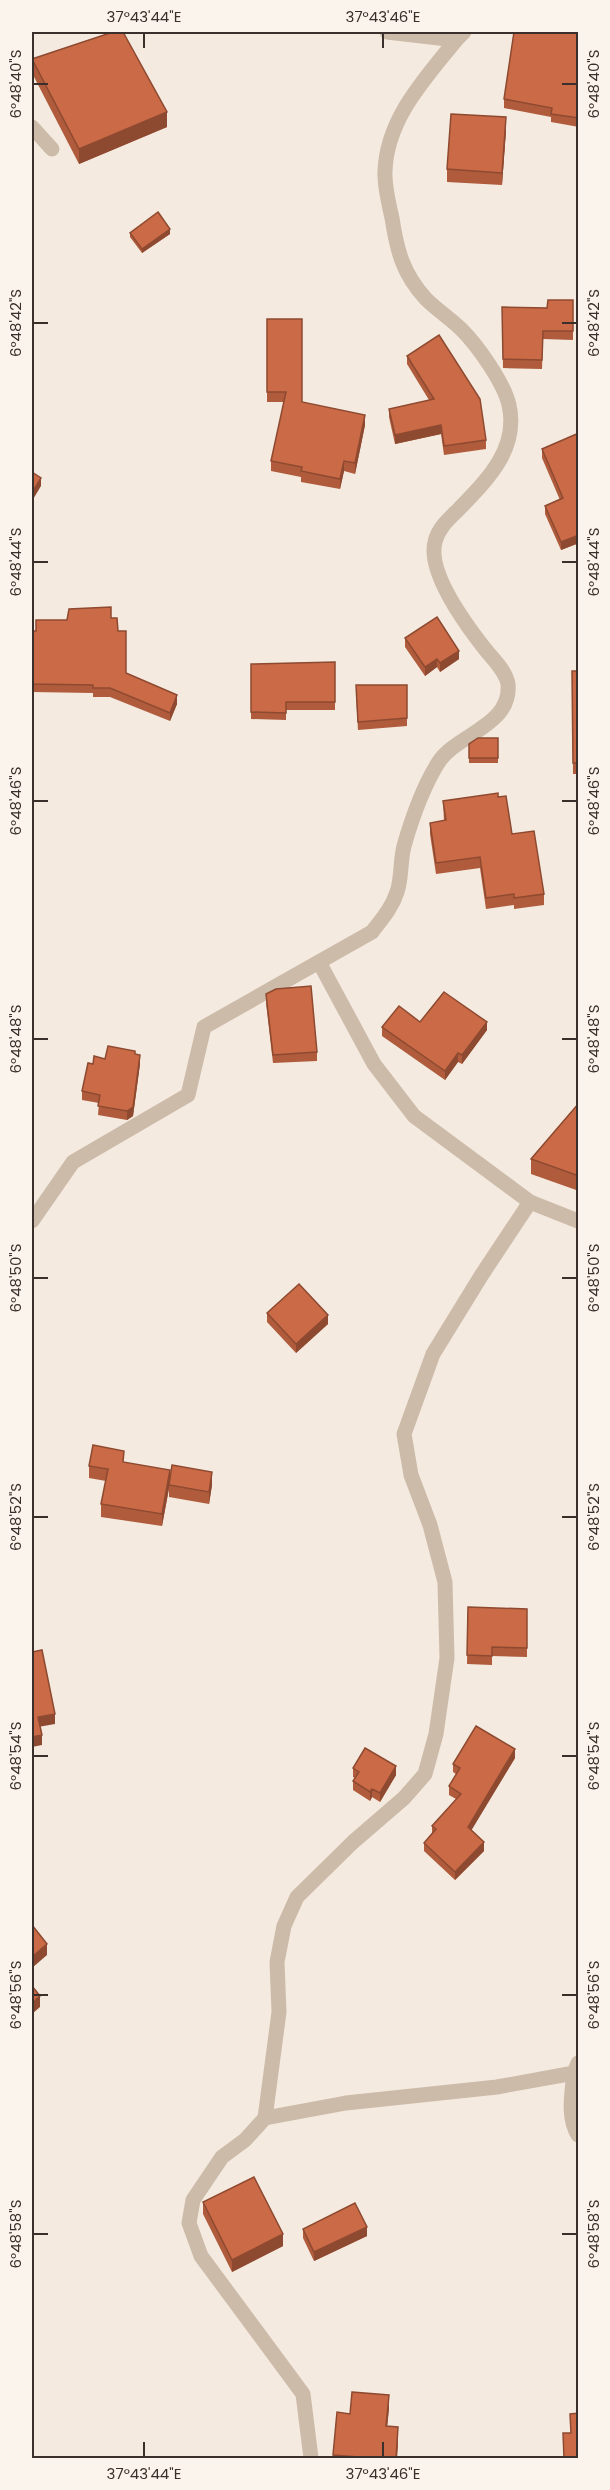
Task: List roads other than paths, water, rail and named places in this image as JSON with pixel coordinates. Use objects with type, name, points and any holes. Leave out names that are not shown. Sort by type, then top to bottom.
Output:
[{"type":"street","points":[[387,32],[460,36]]},
{"type":"street","points":[[32,1221],[73,1162],[188,1095],[204,1027],[372,932],[388,912],[398,891],[404,848],[411,825],[437,765],[446,751],[487,724],[506,703],[508,684],[505,675],[473,634],[449,596],[433,554],[438,534],[445,523],[489,477],[500,460],[511,437],[509,404],[491,368],[463,331],[426,299],[402,267],[384,173],[391,134],[411,97],[460,36]]},
{"type":"street","points":[[32,127],[52,149]]},
{"type":"street","points":[[319,962],[374,1064],[414,1116],[530,1202],[579,1221]]},
{"type":"street","points":[[311,2458],[303,2394],[201,2256],[189,2223],[194,2200],[222,2157],[246,2140],[265,2118],[279,2012],[277,1962],[284,1926],[297,1898],[353,1842],[404,1798],[425,1774],[436,1734],[447,1658],[445,1582],[430,1525],[411,1475],[404,1434],[433,1354],[530,1202]]},
{"type":"street","points":[[265,2118],[346,2103],[497,2087],[576,2068],[570,2104],[574,2129],[579,2135]]}]
